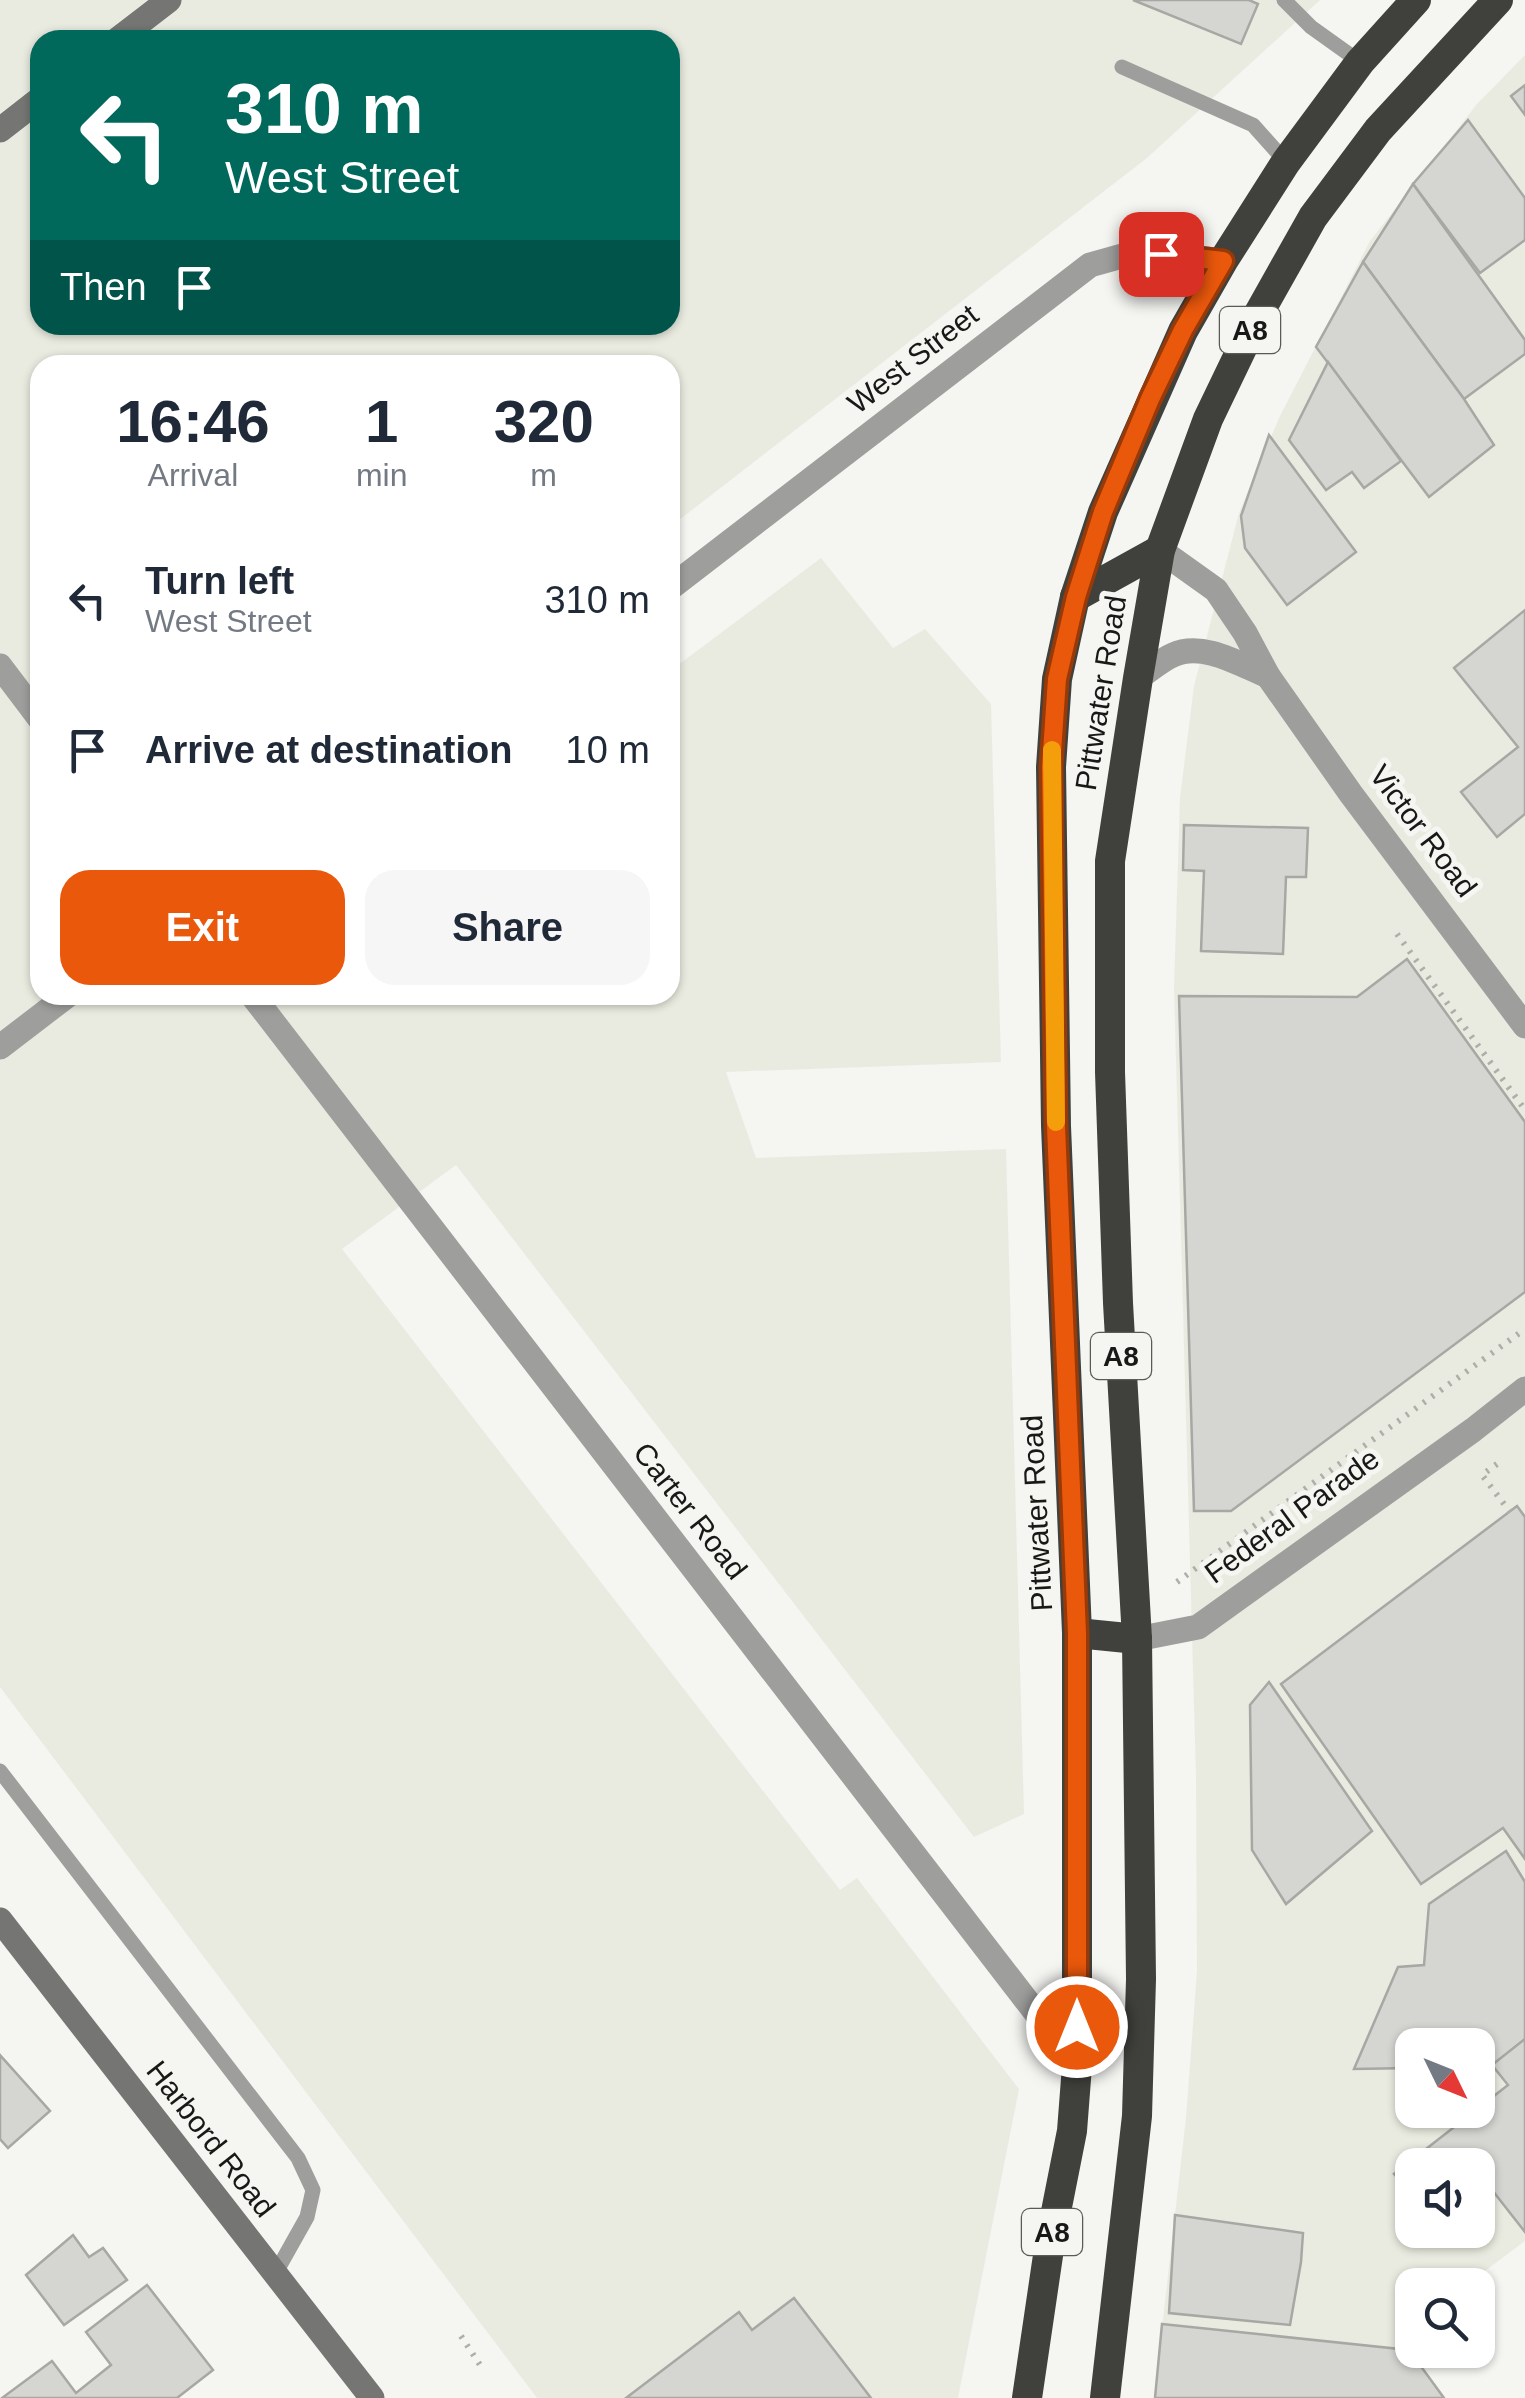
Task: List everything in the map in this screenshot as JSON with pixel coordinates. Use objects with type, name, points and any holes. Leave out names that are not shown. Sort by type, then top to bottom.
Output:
[{"type":"highway","name":"Pittwater Road","points":[[1028,2398],[1050,2242],[1072,2131],[1077,2066],[1077,1633],[1056,1126],[1051,767],[1057,679],[1076,597],[1103,512],[1183,330],[1286,162],[1360,62],[1416,0]]},
{"type":"highway","name":"Pittwater Road","points":[[1104,2398],[1138,2116],[1141,1980],[1137,1639],[1110,1072],[1110,861],[1138,678],[1160,550],[1208,419],[1259,313],[1314,218],[1378,130],[1498,0]]},
{"type":"highway","points":[[1076,597],[1160,550]]},
{"type":"highway","name":"Federal Parade","points":[[1077,1633],[1137,1639]]},
{"type":"main road","points":[[130,30],[169,0]]},
{"type":"main road","points":[[0,130],[30,107]]},
{"type":"main road","name":"Harbord Road","points":[[0,1920],[372,2398]]},
{"type":"street","name":"West Street","points":[[680,580],[1090,265],[1140,252],[1223,261]]},
{"type":"street","name":"Victor Road","points":[[1160,550],[1216,590],[1268,676],[1525,1026]]},
{"type":"street","points":[[1138,678],[1175,654],[1192,651],[1206,652],[1268,676]]},
{"type":"street","points":[[0,666],[30,706]]},
{"type":"street","points":[[0,1047],[55,1005]]},
{"type":"street","name":"Carter Road","points":[[260,1005],[1077,2066]]},
{"type":"street","name":"Federal Parade","points":[[1137,1639],[1198,1627],[1525,1389]]},
{"type":"lane","points":[[1284,0],[1311,27],[1360,62]]},
{"type":"lane","points":[[1122,68],[1253,125],[1286,162]]},
{"type":"lane","points":[[0,1771],[298,2158],[313,2190],[307,2217],[275,2274]]},
{"type":"path","points":[[1397,934],[1525,1110]]},
{"type":"path","points":[[1177,1582],[1525,1329]]},
{"type":"path","points":[[1497,1464],[1482,1475],[1510,1512]]},
{"type":"path","points":[[461,2336],[484,2371]]},
{"type":"shaded area","points":[[0,0],[1320,0],[1147,158],[680,519],[680,355],[30,355],[30,1005],[680,1005],[680,664],[821,558],[893,648],[925,629],[991,704],[1001,1062],[726,1072],[756,1158],[1006,1149],[1024,1814],[974,1837],[456,1165],[342,1249],[840,1890],[857,1878],[1019,2089],[958,2398],[537,2398],[0,1687]]},
{"type":"shaded area","points":[[1525,55],[1525,2241],[1489,2268],[1395,2268],[1395,2368],[1423,2368],[1445,2398],[1154,2398],[1186,2118],[1197,1971],[1196,1777],[1174,988],[1180,798],[1194,686],[1239,513],[1279,418],[1370,241],[1477,104]]},
{"type":"building","points":[[1133,0],[1249,0],[1258,4],[1241,44]]},
{"type":"building","points":[[1525,85],[1525,115],[1511,96]]},
{"type":"building","points":[[1468,120],[1525,198],[1525,240],[1480,273],[1413,184]]},
{"type":"building","points":[[1413,184],[1525,340],[1525,354],[1464,399],[1363,262]]},
{"type":"building","points":[[1363,262],[1494,445],[1429,497],[1316,347]]},
{"type":"building","points":[[1328,362],[1401,461],[1364,488],[1352,472],[1326,490],[1289,440]]},
{"type":"building","points":[[1269,435],[1356,552],[1287,605],[1245,548],[1241,516]]},
{"type":"building","points":[[1525,610],[1525,814],[1497,837],[1461,792],[1518,747],[1454,668]]},
{"type":"building","points":[[1184,825],[1308,828],[1306,877],[1286,877],[1283,954],[1201,951],[1204,871],[1183,870]]},
{"type":"building","points":[[1407,959],[1525,1122],[1525,1292],[1231,1511],[1194,1511],[1179,996],[1357,997]]},
{"type":"building","points":[[1517,1506],[1525,1517],[1525,1859],[1503,1828],[1421,1884],[1281,1684]]},
{"type":"building","points":[[1269,1682],[1372,1831],[1286,1904],[1252,1850],[1250,1705]]},
{"type":"building","points":[[1506,1851],[1525,1882],[1525,2039],[1495,2063],[1495,2028],[1395,2028],[1395,2068],[1354,2069],[1398,1967],[1424,1965],[1429,1904]]},
{"type":"building","points":[[1525,2039],[1525,2232],[1495,2194],[1495,2148],[1427,2148],[1453,2128],[1495,2128],[1495,2095],[1508,2085],[1495,2069],[1495,2063]]},
{"type":"building","points":[[0,2055],[50,2111],[8,2148],[0,2139]]},
{"type":"building","points":[[1175,2215],[1303,2233],[1290,2325],[1169,2313]]},
{"type":"building","points":[[73,2235],[89,2257],[103,2248],[127,2280],[64,2325],[26,2275]]},
{"type":"building","points":[[147,2285],[213,2370],[177,2398],[2,2398],[52,2361],[76,2393],[111,2365],[86,2332]]},
{"type":"building","points":[[794,2298],[871,2398],[626,2398],[739,2312],[752,2330]]},
{"type":"building","points":[[1162,2324],[1395,2349],[1395,2368],[1422,2368],[1444,2398],[1155,2398]]},
{"type":"slow traffic","points":[[1052,750],[1056,1122]]},
{"type":"route","points":[[1077,2027],[1077,1633],[1056,1126],[1051,767],[1057,679],[1076,597],[1103,512],[1150,399],[1183,330],[1223,261],[1161,254]]}]
